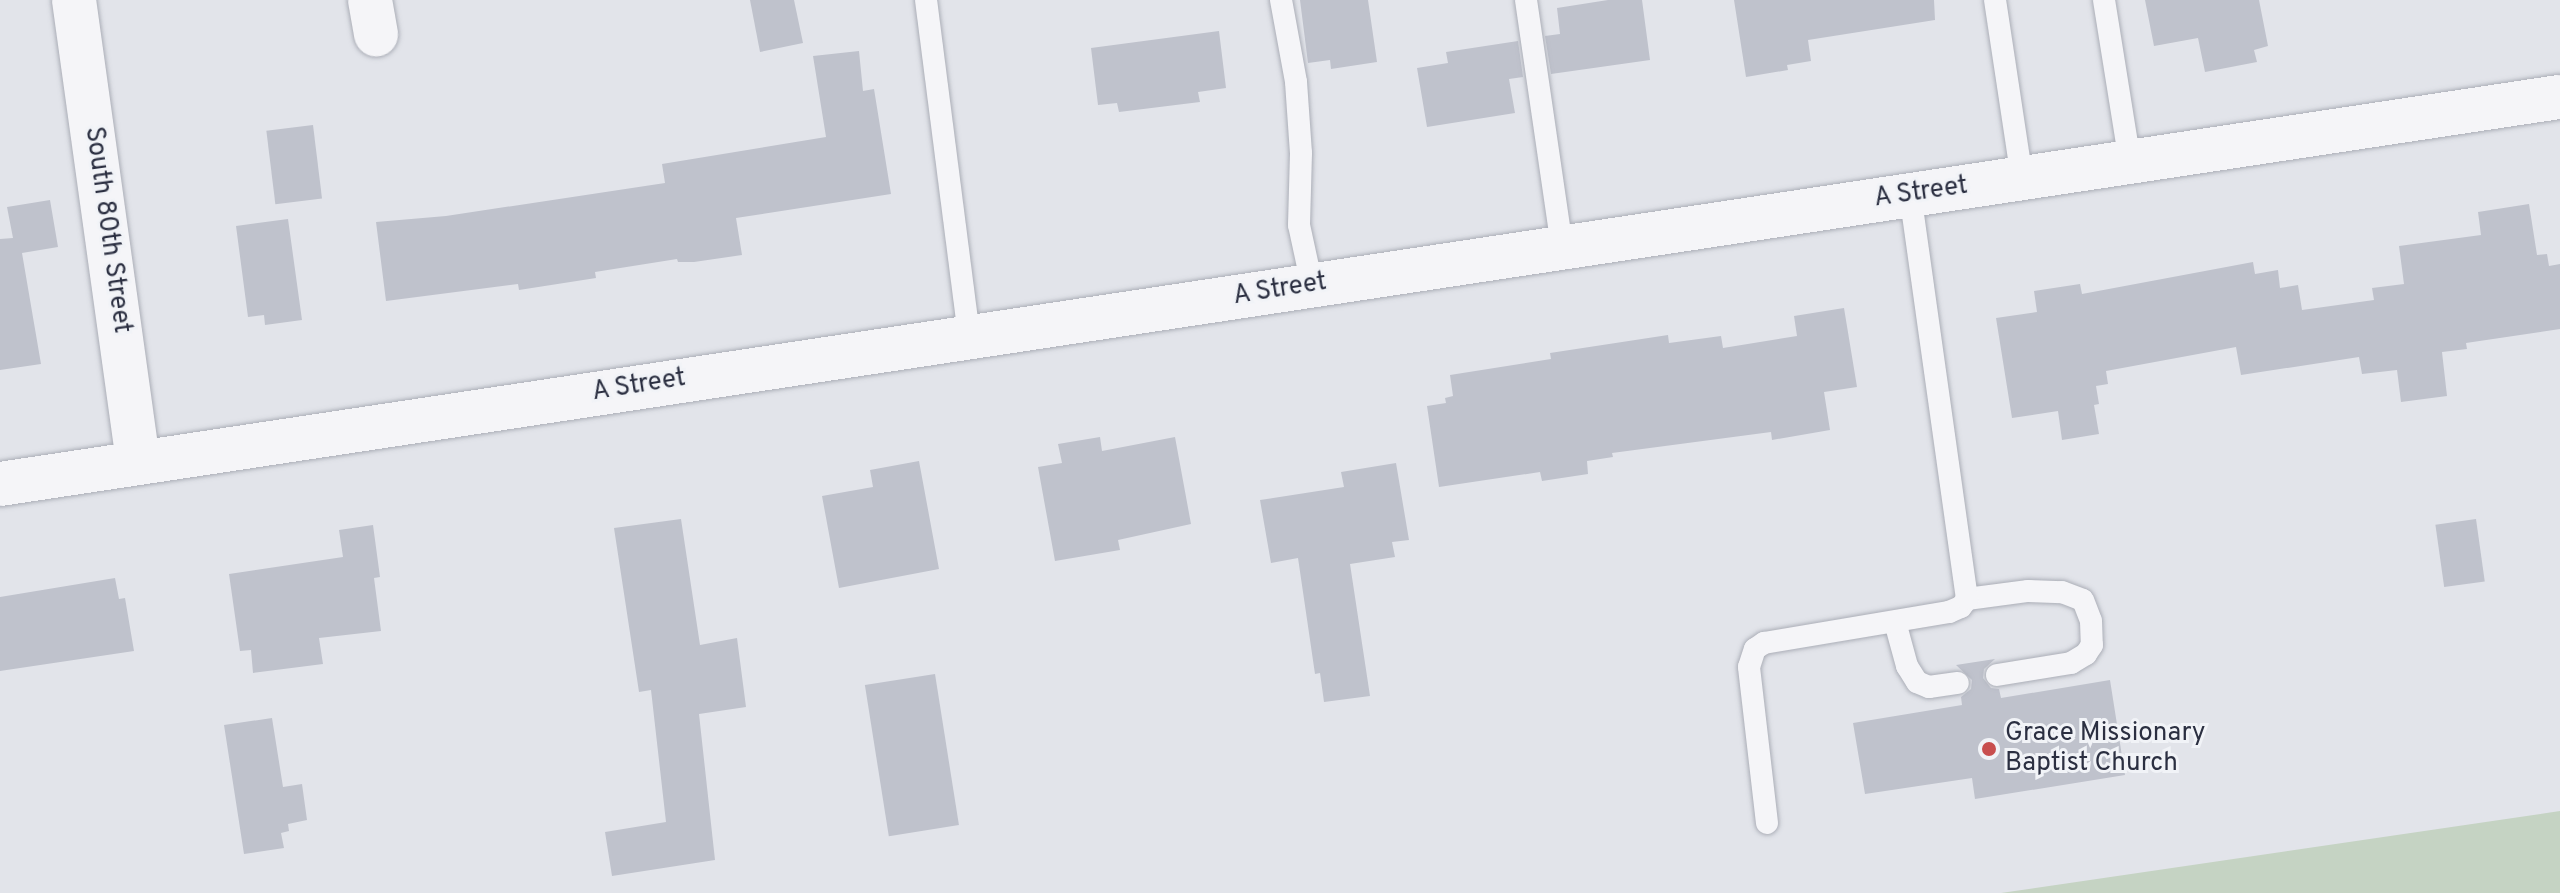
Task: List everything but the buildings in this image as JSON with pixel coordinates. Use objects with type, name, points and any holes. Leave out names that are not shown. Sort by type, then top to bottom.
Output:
[{"type":"street","name":"South 80th Street","points":[[74,0],[138,461]]},
{"type":"street","name":"A Street","points":[[0,484],[2560,97]]},
{"type":"lane","points":[[926,0],[969,336]]},
{"type":"lane","points":[[1281,0],[1296,82],[1301,153],[1299,225],[1312,285]]},
{"type":"lane","points":[[1526,0],[1562,247]]},
{"type":"lane","points":[[1995,0],[2022,178]]},
{"type":"lane","points":[[2104,0],[2130,162]]},
{"type":"lane","points":[[1767,823],[1749,667],[1755,649],[1764,643],[1949,612],[1961,607],[1967,599],[1910,195]]},
{"type":"lane","points":[[1967,599],[2028,591],[2062,592],[2083,600],[2091,621],[2092,645],[2086,654],[2071,663],[1997,675]]},
{"type":"lane","points":[[1895,622],[1907,666],[1917,682],[1929,687],[1958,683]]},
{"type":"green space","points":[[2560,811],[2560,893],[2001,893]]},
{"type":"place","name":"Grace Missionary Baptist Church","points":[[1989,749]]}]
